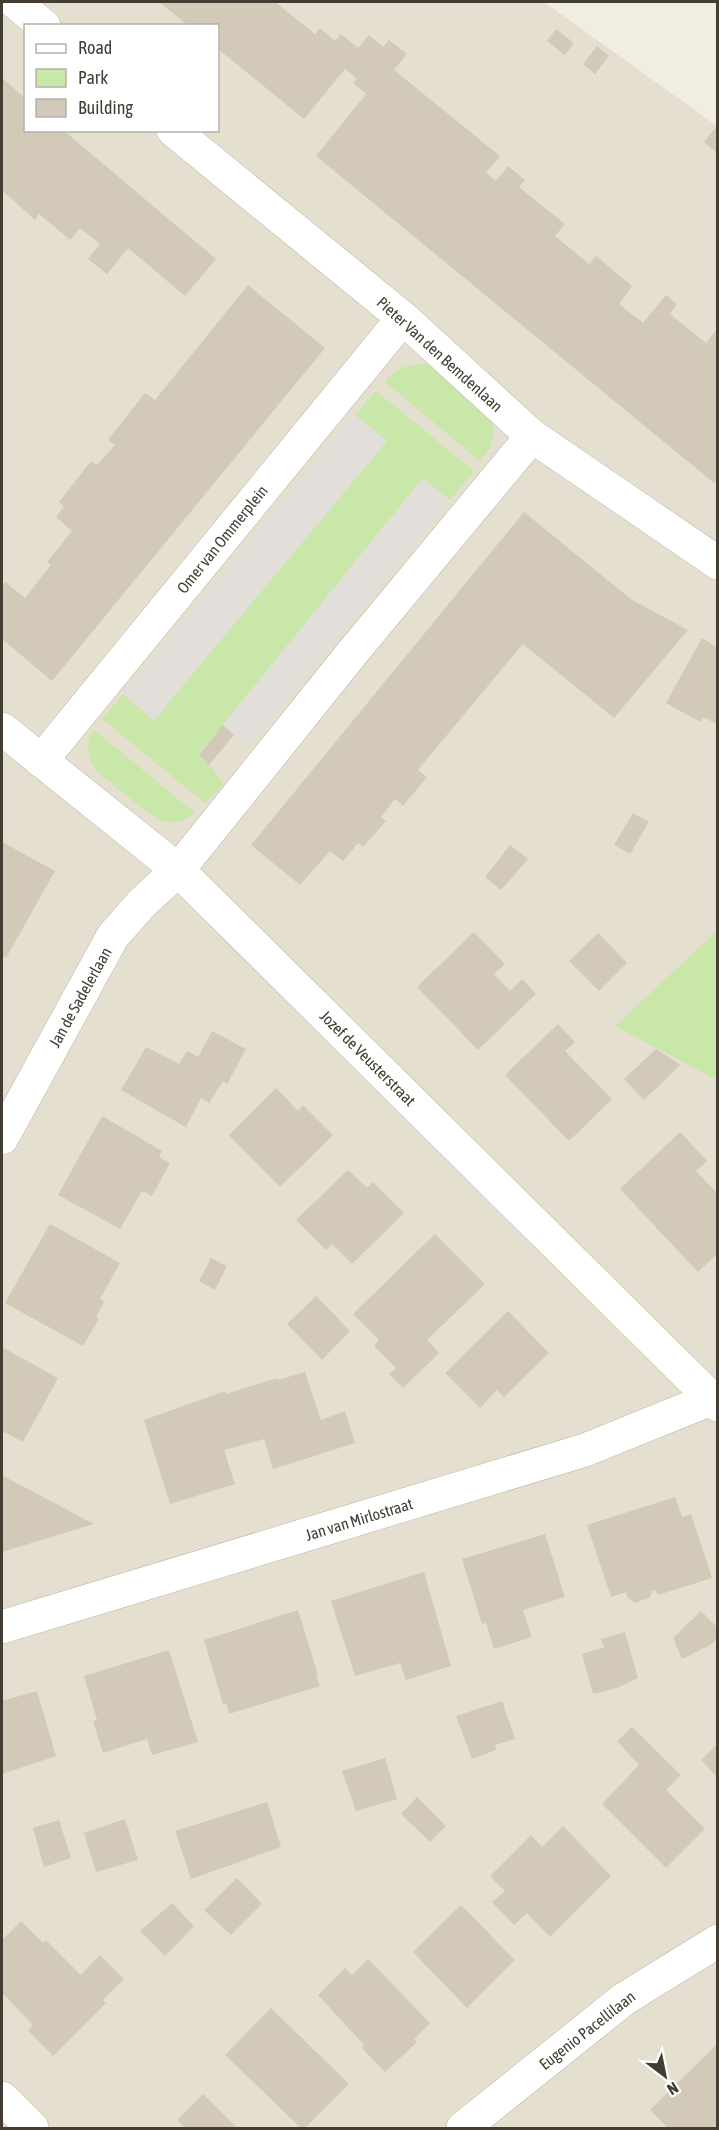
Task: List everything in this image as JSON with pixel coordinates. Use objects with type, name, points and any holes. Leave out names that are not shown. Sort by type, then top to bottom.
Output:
[{"type":"street","points":[[15,2],[42,24]]},
{"type":"street","name":"Pieter Van den Bemdenlaan","points":[[175,132],[403,318],[532,436],[717,564]]},
{"type":"street","name":"Omer van Ommerplein","points":[[41,760],[403,318]]},
{"type":"street","points":[[178,870],[532,436]]},
{"type":"street","name":"Jozef de Veusterstraat","points":[[2,729],[178,870],[714,1402]]},
{"type":"street","name":"Jan de Sadelerlaan","points":[[2,1138],[113,936],[142,903],[178,870]]},
{"type":"street","name":"Jan van Mirlostraat","points":[[2,1627],[585,1450],[714,1402]]},
{"type":"street","name":"Eugenio Pacellilaan","points":[[463,2128],[624,1999],[717,1941]]},
{"type":"street","points":[[2,2098],[32,2128]]},
{"type":"shaded area","points":[[2,2],[544,2],[717,126],[717,2128],[2,2128]]},
{"type":"shaded area","points":[[355,415],[387,441],[154,720],[123,694]]},
{"type":"shaded area","points":[[423,478],[450,500],[248,747],[223,725]]},
{"type":"green space","points":[[419,364],[434,365],[491,418],[494,433],[490,448],[480,461],[385,382],[400,369]]},
{"type":"green space","points":[[376,391],[474,471],[450,500],[422,479],[200,753],[224,784],[205,803],[102,719],[123,694],[154,720],[386,441],[355,415]]},
{"type":"green space","points":[[93,729],[195,813],[181,821],[159,820],[96,771],[88,750]]},
{"type":"green space","points":[[717,931],[717,1080],[615,1026]]},
{"type":"building","points":[[159,2],[275,2],[315,34],[320,28],[335,41],[341,34],[358,48],[369,35],[383,47],[389,40],[407,54],[394,70],[500,156],[486,173],[496,181],[508,166],[525,180],[519,187],[565,224],[555,236],[589,264],[596,256],[632,286],[619,304],[643,323],[666,295],[677,304],[670,314],[706,343],[717,329],[717,479],[714,483],[316,156],[366,94],[353,83],[357,79],[345,69],[304,119],[219,50],[219,24],[186,24]]},
{"type":"building","points":[[556,29],[574,43],[565,55],[547,41]]},
{"type":"building","points":[[597,46],[609,56],[595,74],[583,64]]},
{"type":"building","points":[[2,78],[24,97],[24,132],[65,132],[216,259],[185,296],[128,248],[107,274],[88,259],[100,244],[80,228],[70,240],[39,214],[35,220],[2,190]]},
{"type":"building","points":[[717,126],[717,153],[704,142]]},
{"type":"building","points":[[248,285],[325,348],[52,681],[2,639],[2,586],[5,582],[25,598],[51,565],[47,562],[72,531],[56,517],[64,506],[59,502],[91,461],[97,465],[115,445],[108,440],[145,393],[155,400]]},
{"type":"building","points":[[524,512],[632,600],[688,630],[614,718],[523,644],[418,770],[427,777],[403,806],[395,799],[381,817],[386,821],[363,847],[358,843],[343,861],[330,851],[300,885],[251,845]]},
{"type":"building","points":[[702,638],[717,647],[717,724],[703,717],[700,722],[666,703]]},
{"type":"building","points":[[223,725],[234,735],[209,765],[199,755]]},
{"type":"building","points":[[633,813],[649,822],[630,854],[614,845]]},
{"type":"building","points":[[2,842],[55,871],[6,958],[2,955]]},
{"type":"building","points":[[510,845],[528,859],[501,890],[485,877]]},
{"type":"building","points":[[474,932],[505,964],[494,974],[510,991],[522,979],[536,994],[478,1050],[417,987]]},
{"type":"building","points":[[598,933],[627,963],[599,991],[569,961]]},
{"type":"building","points":[[558,1024],[575,1042],[565,1051],[612,1099],[569,1141],[505,1075]]},
{"type":"building","points":[[212,1031],[246,1049],[227,1084],[223,1081],[209,1103],[201,1098],[186,1127],[121,1090],[146,1047],[179,1064],[187,1051],[198,1057]]},
{"type":"building","points":[[656,1049],[680,1065],[644,1100],[624,1079]]},
{"type":"building","points":[[276,1088],[298,1111],[303,1105],[333,1135],[280,1187],[229,1135]]},
{"type":"building","points":[[102,1116],[162,1151],[159,1157],[170,1163],[152,1196],[142,1191],[120,1229],[58,1195]]},
{"type":"building","points":[[680,1132],[707,1161],[696,1171],[717,1193],[717,1254],[698,1272],[620,1189]]},
{"type":"building","points":[[348,1170],[367,1188],[373,1182],[404,1213],[352,1264],[332,1244],[326,1250],[296,1220]]},
{"type":"building","points":[[50,1224],[120,1263],[100,1299],[104,1302],[96,1317],[99,1319],[83,1346],[5,1303]]},
{"type":"building","points":[[435,1234],[485,1284],[427,1340],[439,1353],[403,1388],[389,1374],[396,1368],[374,1346],[379,1340],[353,1314]]},
{"type":"building","points":[[211,1258],[227,1266],[215,1290],[199,1281]]},
{"type":"building","points":[[316,1296],[350,1331],[322,1360],[287,1324]]},
{"type":"building","points":[[508,1311],[549,1353],[504,1397],[497,1390],[480,1408],[445,1373]]},
{"type":"building","points":[[2,1347],[58,1378],[23,1442],[2,1431]]},
{"type":"building","points":[[305,1372],[321,1420],[345,1411],[355,1443],[273,1469],[264,1439],[224,1450],[235,1484],[170,1504],[144,1420],[225,1391],[226,1394]]},
{"type":"building","points":[[2,1475],[11,1480],[94,1524],[2,1552]]},
{"type":"building","points":[[675,1497],[682,1517],[691,1514],[712,1578],[658,1595],[656,1590],[652,1591],[650,1597],[635,1603],[628,1598],[626,1592],[611,1597],[587,1525]]},
{"type":"building","points":[[545,1534],[565,1597],[523,1610],[532,1637],[494,1649],[486,1623],[482,1624],[462,1559]]},
{"type":"building","points":[[424,1572],[451,1666],[406,1680],[400,1663],[355,1676],[331,1601]]},
{"type":"building","points":[[298,1610],[320,1686],[229,1714],[226,1703],[223,1704],[204,1640]]},
{"type":"building","points":[[701,1611],[717,1627],[717,1638],[712,1644],[682,1659],[673,1638]]},
{"type":"building","points":[[625,1632],[638,1678],[617,1688],[593,1694],[582,1654],[604,1647],[601,1639]]},
{"type":"building","points":[[169,1650],[198,1742],[152,1755],[147,1739],[103,1753],[93,1721],[97,1720],[84,1676]]},
{"type":"building","points":[[37,1691],[56,1756],[2,1774],[2,1701]]},
{"type":"building","points":[[502,1701],[515,1739],[495,1745],[496,1750],[472,1759],[456,1716]]},
{"type":"building","points":[[632,1727],[681,1775],[666,1790],[705,1829],[666,1868],[602,1804],[639,1765],[617,1741]]},
{"type":"building","points":[[717,1744],[717,1777],[701,1760]]},
{"type":"building","points":[[385,1758],[397,1799],[356,1811],[342,1771]]},
{"type":"building","points":[[417,1797],[446,1826],[430,1842],[401,1814]]},
{"type":"building","points":[[267,1802],[281,1847],[191,1879],[175,1831]]},
{"type":"building","points":[[125,1819],[138,1860],[96,1872],[84,1833]]},
{"type":"building","points":[[59,1820],[71,1858],[44,1867],[33,1828]]},
{"type":"building","points":[[563,1826],[611,1876],[550,1937],[527,1913],[514,1925],[492,1902],[505,1891],[490,1876],[531,1835],[542,1847]]},
{"type":"building","points":[[237,1878],[262,1904],[231,1935],[204,1910]]},
{"type":"building","points":[[172,1903],[194,1926],[165,1956],[140,1931]]},
{"type":"building","points":[[461,1905],[515,1960],[467,2008],[413,1952]]},
{"type":"building","points":[[21,1921],[43,1943],[46,1940],[81,1975],[100,1955],[124,1979],[103,2000],[106,2003],[53,2056],[28,2030],[33,2025],[2,1993],[2,1940]]},
{"type":"building","points":[[368,1959],[430,2023],[414,2039],[417,2042],[385,2072],[362,2048],[364,2045],[318,1995],[345,1968],[352,1975]]},
{"type":"building","points":[[271,2008],[349,2084],[305,2128],[301,2128],[225,2055]]},
{"type":"building","points":[[717,2044],[717,2128],[668,2128],[650,2110]]},
{"type":"building","points":[[203,2094],[237,2128],[183,2128],[177,2120]]}]
